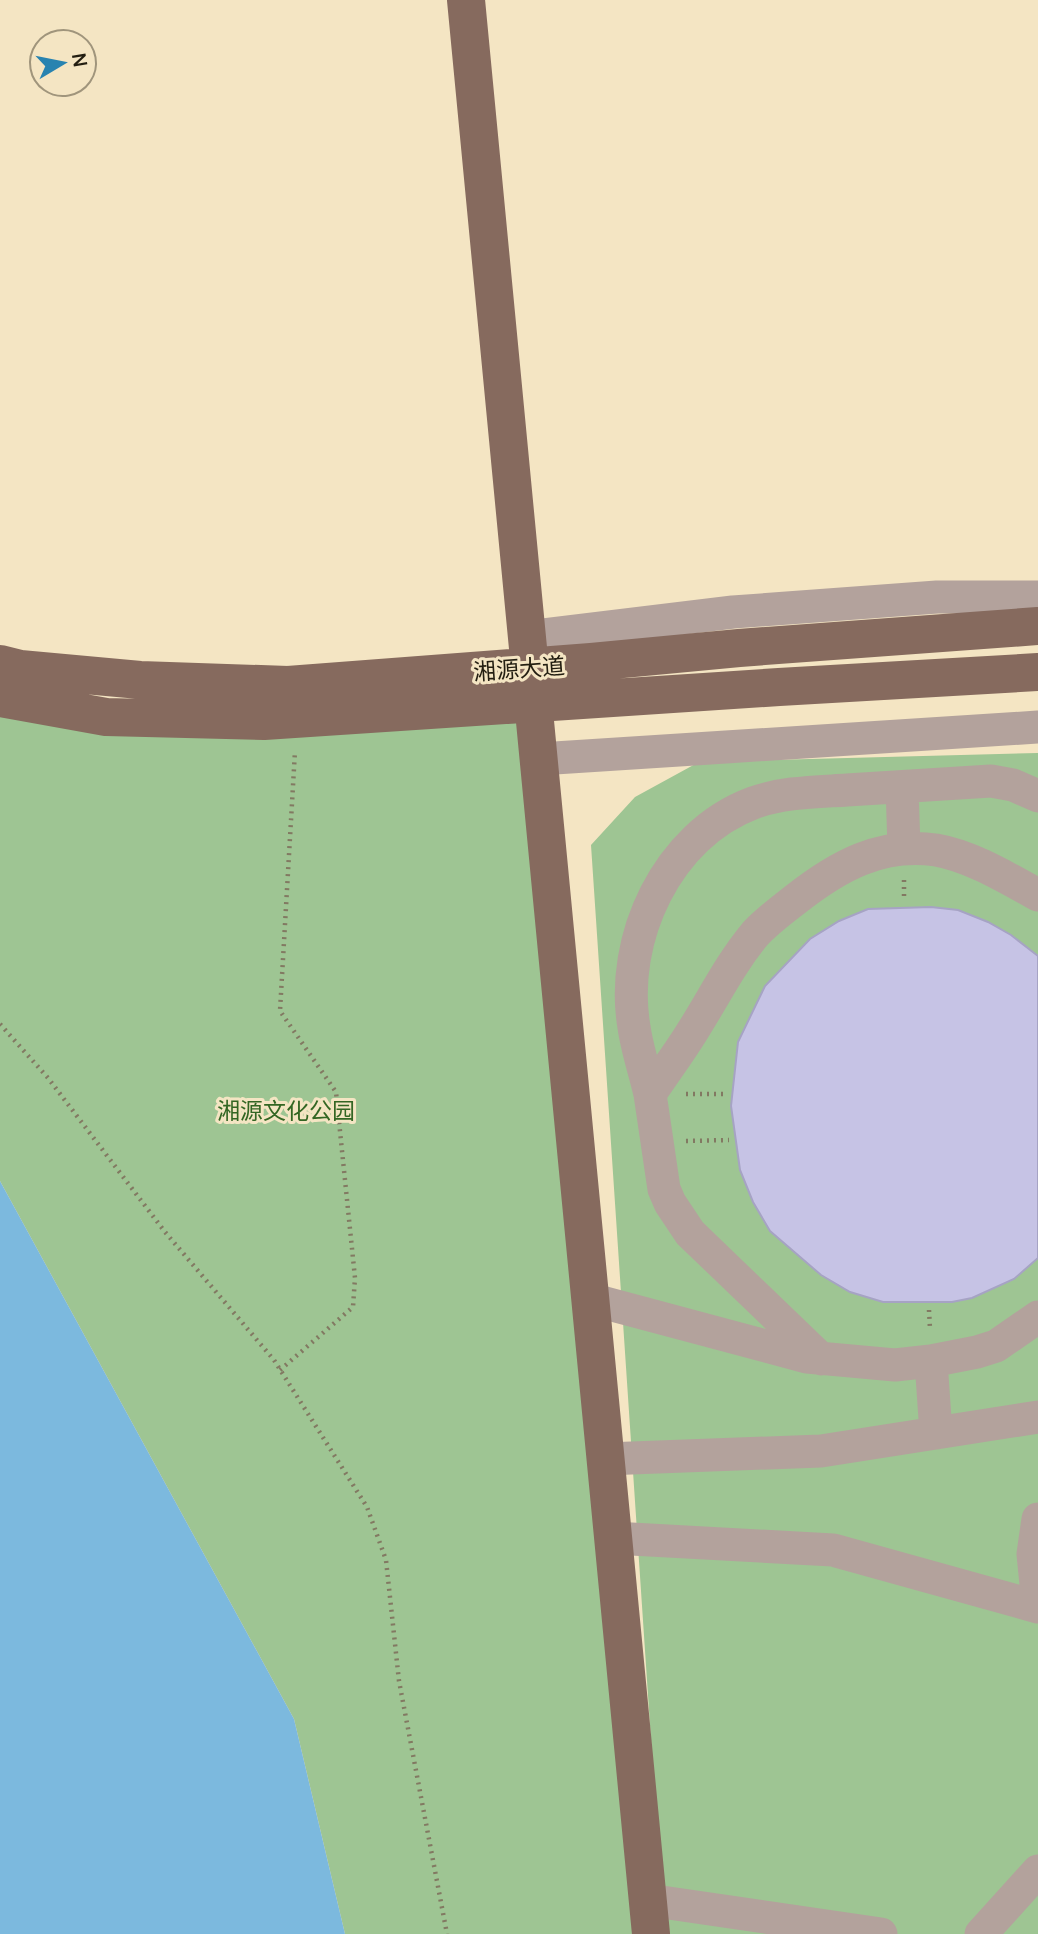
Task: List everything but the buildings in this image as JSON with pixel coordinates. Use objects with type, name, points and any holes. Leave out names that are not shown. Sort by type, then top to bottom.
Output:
[{"type":"main road","points":[[466,0],[650,1917]]},
{"type":"main road","name":"湘源大道","points":[[0,664],[20,669],[139,680],[288,685],[530,669],[739,648],[1038,626]]},
{"type":"main road","name":"湘源大道","points":[[0,698],[106,717],[264,721],[297,719],[530,669],[1038,672]]},
{"type":"lane","points":[[530,669],[733,612],[937,597],[1038,597]]},
{"type":"lane","points":[[538,759],[1038,727]]},
{"type":"lane","points":[[821,1359],[690,1233],[664,1189],[650,1094],[634,1026],[634,960],[642,925],[657,891],[694,840],[717,821],[752,803],[786,794],[991,780],[1013,785],[1038,796]]},
{"type":"lane","points":[[902,787],[904,848]]},
{"type":"lane","points":[[650,1094],[692,1032],[722,980],[756,934],[772,918],[834,871],[876,852],[904,848],[938,850],[972,862],[1038,895]]},
{"type":"lane","points":[[590,1299],[807,1357],[895,1365],[932,1362],[996,1346],[1038,1317]]},
{"type":"lane","points":[[932,1362],[936,1433]]},
{"type":"lane","points":[[606,1459],[821,1451],[1038,1417]]},
{"type":"lane","points":[[613,1538],[833,1550],[1038,1606],[1033,1553],[1038,1519]]},
{"type":"lane","points":[[981,1934],[1038,1871]]},
{"type":"lane","points":[[650,1917],[881,1934]]},
{"type":"path","points":[[280,1370],[353,1307],[355,1278],[336,1092],[280,1011],[297,719]]},
{"type":"path","points":[[0,1024],[48,1078],[165,1232],[280,1370],[367,1507],[386,1560],[399,1681],[447,1934]]},
{"type":"path","points":[[657,1141],[729,1140]]},
{"type":"green space","name":"湘源文化公园","points":[[0,698],[533,703],[651,1934],[345,1934],[294,1719],[0,1181]]},
{"type":"green space","points":[[1038,753],[1038,1934],[664,1934],[591,845],[635,797],[699,762]]},
{"type":"water","points":[[0,1181],[294,1719],[345,1934],[0,1934]]}]
